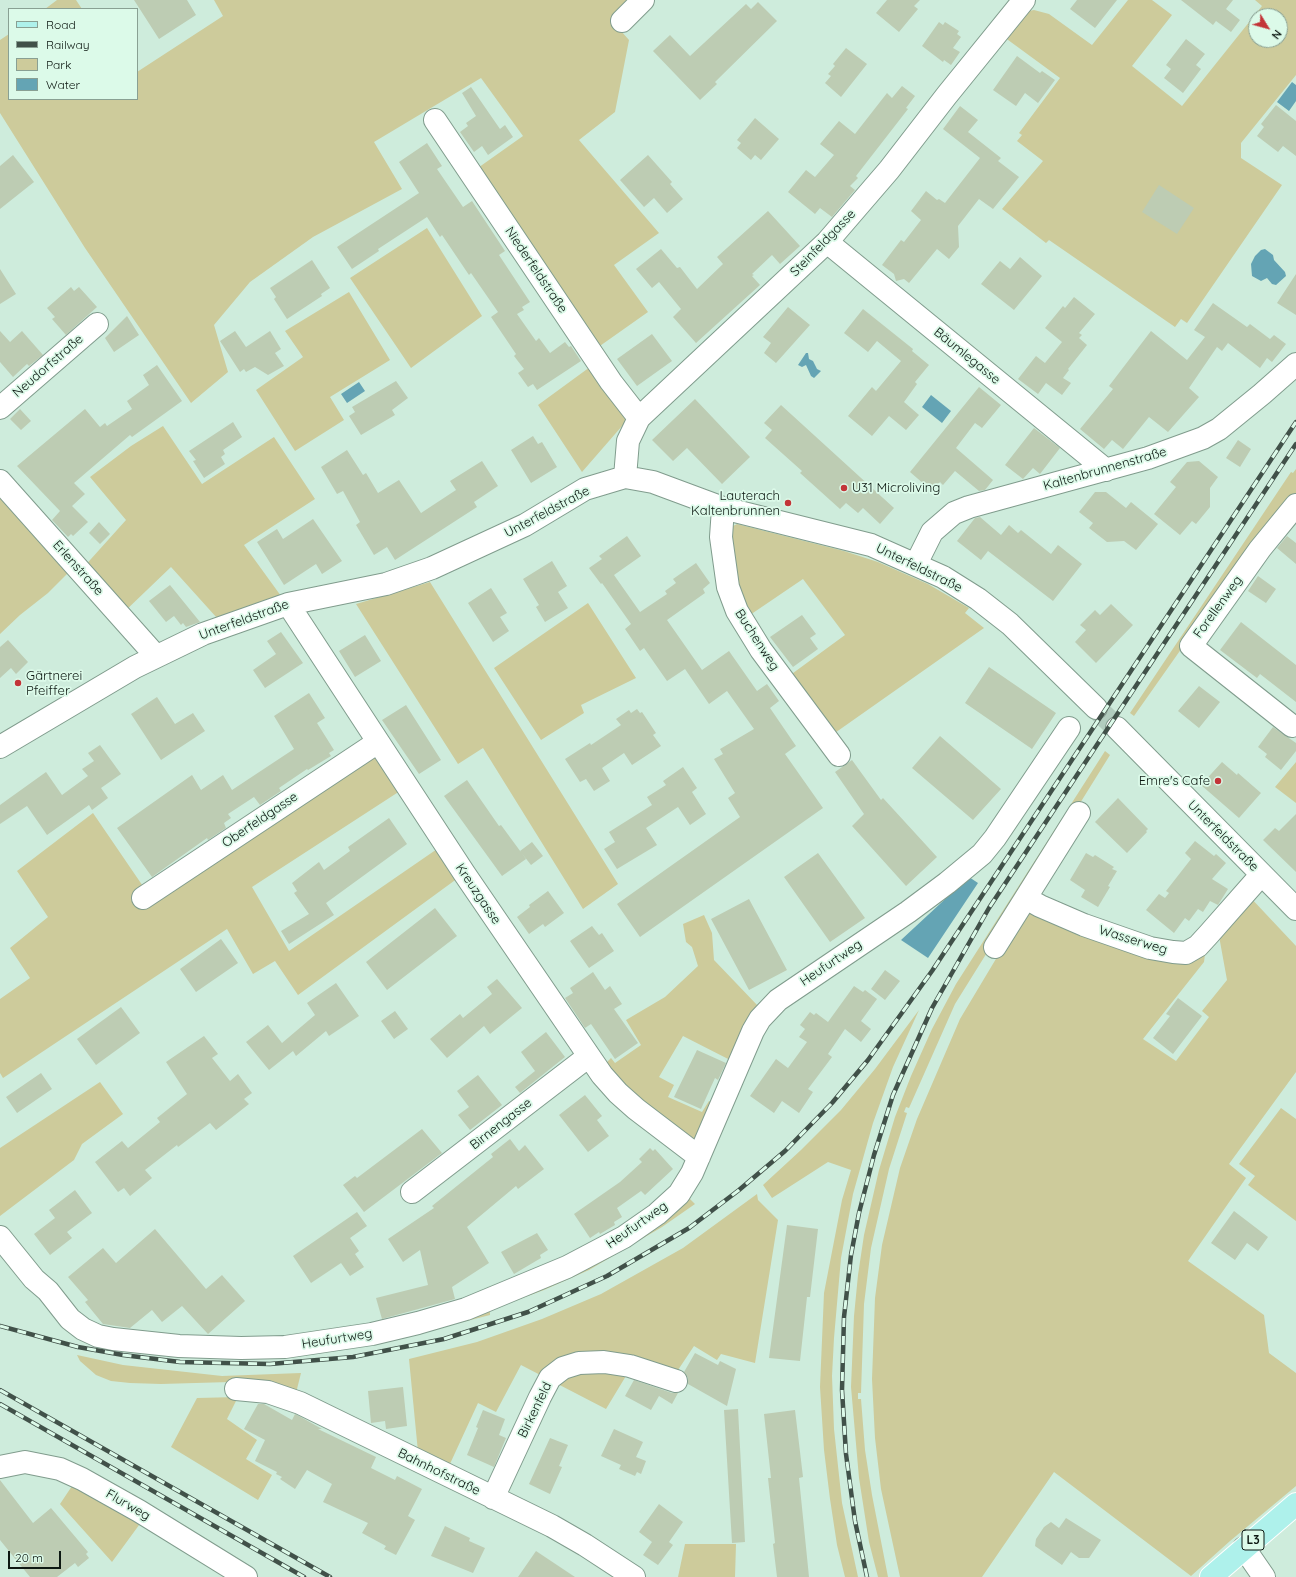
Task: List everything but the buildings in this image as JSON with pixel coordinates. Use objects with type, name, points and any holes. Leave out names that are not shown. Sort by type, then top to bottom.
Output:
[{"type":"main road","name":"L3","points":[[1211,1577],[1296,1504]]},
{"type":"street","points":[[622,21],[643,0]]},
{"type":"street","name":"Steinfeldgasse","points":[[625,477],[628,441],[639,418],[827,242],[889,170],[947,95],[1024,0]]},
{"type":"street","name":"Niederfeldstraße","points":[[435,120],[611,382],[639,418]]},
{"type":"street","name":"Bäumlegasse","points":[[827,242],[1106,470]]},
{"type":"street","name":"Neudorfstraße","points":[[0,408],[97,324]]},
{"type":"street","name":"Kaltenbrunnenstraße","points":[[916,564],[932,532],[948,517],[961,510],[1148,458],[1207,436],[1262,394],[1296,364]]},
{"type":"street","name":"Unterfeldstraße","points":[[0,747],[156,656],[203,634],[288,604],[386,584],[432,568],[525,525],[585,489],[625,477],[653,482],[723,508],[851,539],[882,549],[916,564],[955,584],[997,613],[1019,632],[1096,708]]},
{"type":"street","name":"Erlenstraße","points":[[0,481],[156,656]]},
{"type":"street","name":"Forellenweg","points":[[1292,726],[1191,646],[1260,549],[1296,505]]},
{"type":"street","name":"Buchenweg","points":[[723,508],[721,537],[728,587],[736,611],[761,650],[839,755]]},
{"type":"street","name":"Kreuzgasse","points":[[288,604],[464,873],[606,1080],[622,1097],[699,1157]]},
{"type":"street","name":"Heufurtweg","points":[[0,1237],[34,1279],[48,1291],[76,1325],[98,1336],[148,1344],[241,1348],[285,1346],[349,1338],[418,1323],[466,1309],[588,1257],[624,1236],[669,1204],[686,1184],[753,1031],[768,1010],[794,988],[925,900],[982,854],[995,838],[1069,728]]},
{"type":"street","name":"Unterfeldstraße","points":[[1117,728],[1261,875],[1293,900]]},
{"type":"street","name":"Oberfeldgasse","points":[[143,898],[378,742]]},
{"type":"street","points":[[996,947],[1079,813]]},
{"type":"street","name":"Wasserweg","points":[[1026,898],[1040,906],[1084,925],[1150,948],[1186,953],[1198,946],[1261,875]]},
{"type":"street","name":"Birnengasse","points":[[412,1192],[589,1056]]},
{"type":"street","name":"Birkenfeld","points":[[493,1498],[550,1378],[563,1368],[579,1363],[604,1362],[630,1366],[676,1381]]},
{"type":"street","name":"Bahnhofstraße","points":[[236,1389],[268,1392],[300,1403],[575,1539],[634,1577]]},
{"type":"street","name":"Flurweg","points":[[0,1467],[25,1462],[60,1469],[82,1478],[139,1511],[246,1577]]},
{"type":"street","points":[[1244,1548],[1264,1577]]},
{"type":"green space","points":[[57,0],[76,0],[81,8],[46,8]]},
{"type":"green space","points":[[214,0],[634,0],[613,22],[629,40],[615,112],[579,140],[659,233],[614,265],[648,312],[597,348],[475,170],[523,136],[481,78],[374,142],[402,189],[313,237],[250,282],[214,325],[228,372],[191,403],[85,248],[0,113],[0,40],[8,35],[8,100],[138,100],[138,71],[223,16]]},
{"type":"green space","points":[[1128,0],[1152,0],[1172,15],[1132,66],[1182,106],[1248,24],[1248,48],[1288,48],[1288,8],[1260,8],[1262,6],[1255,0],[1296,0],[1296,75],[1241,143],[1241,158],[1282,185],[1187,323],[1181,319],[1175,327],[1049,240],[1046,243],[1002,209],[1043,161],[1017,141],[1022,135],[1019,133],[1060,78],[1004,37],[1029,11],[1034,10],[1049,14],[1092,45]]},
{"type":"green space","points":[[427,228],[482,316],[411,368],[350,278]]},
{"type":"green space","points":[[349,292],[390,360],[330,397],[344,420],[295,451],[256,390],[303,357],[285,331]]},
{"type":"green space","points":[[590,367],[629,418],[582,472],[538,405]]},
{"type":"green space","points":[[163,426],[202,484],[274,437],[315,499],[244,545],[281,596],[217,618],[171,567],[123,613],[82,569],[126,520],[90,477],[131,446]]},
{"type":"green space","points":[[1296,469],[1296,497],[1196,628],[1134,716],[1130,713],[1291,472],[1293,473]]},
{"type":"green space","points":[[0,498],[69,572],[48,593],[20,615],[0,634]]},
{"type":"green space","points":[[737,524],[844,551],[878,562],[928,584],[969,608],[965,613],[984,628],[832,735],[789,676],[845,635],[803,579],[747,617],[735,592],[731,527]]},
{"type":"green space","points":[[430,582],[618,884],[583,909],[483,748],[458,764],[356,604]]},
{"type":"green space","points":[[588,603],[636,678],[581,705],[584,713],[541,740],[494,668]]},
{"type":"green space","points":[[376,749],[400,791],[252,887],[289,951],[440,847],[458,878],[298,995],[275,961],[253,974],[227,929],[3,1078],[0,1073],[0,999],[30,978],[10,948],[48,917],[17,871],[93,813],[151,898]]},
{"type":"green space","points":[[1105,751],[1110,755],[955,1004],[909,1108],[906,1107],[904,1112],[907,1113],[889,1169],[871,1248],[864,1304],[861,1393],[858,1393],[858,1399],[861,1399],[865,1450],[872,1495],[888,1577],[878,1577],[869,1542],[859,1478],[851,1387],[854,1316],[858,1275],[864,1235],[879,1170],[895,1117],[911,1076],[932,1029],[956,984]]},
{"type":"green space","points":[[1296,762],[1296,803],[1275,787]]},
{"type":"green space","points":[[1249,896],[1296,946],[1296,1072],[1229,1164],[1246,1178],[1188,1261],[1264,1315],[1269,1353],[1296,1373],[1296,1486],[1191,1576],[1054,1472],[982,1577],[900,1577],[881,1489],[875,1438],[872,1379],[875,1298],[882,1245],[900,1168],[917,1119],[960,1019],[1021,917],[1029,910],[1205,954],[1204,962],[1143,1039],[1176,1061],[1209,1017],[1202,1011],[1227,980],[1219,936]]},
{"type":"green space","points":[[704,915],[712,933],[714,960],[758,1006],[734,1062],[683,1036],[659,1077],[674,1085],[668,1097],[702,1112],[709,1101],[717,1105],[698,1148],[630,1098],[605,1064],[611,1058],[615,1063],[641,1045],[626,1020],[665,997],[698,966],[692,947],[686,942],[683,924]]},
{"type":"green space","points":[[919,1010],[893,1067],[873,1123],[853,1194],[841,1258],[832,1376],[834,1429],[842,1503],[858,1577],[845,1577],[837,1545],[830,1499],[824,1450],[820,1387],[824,1293],[842,1200],[851,1170],[828,1162],[772,1198],[763,1185],[841,1110],[875,1069]]},
{"type":"green space","points":[[100,1082],[123,1114],[82,1144],[74,1160],[0,1216],[0,1148]]},
{"type":"green space","points":[[1281,1108],[1296,1119],[1296,1221],[1248,1185],[1255,1176],[1239,1164]]},
{"type":"green space","points":[[685,1194],[695,1204],[662,1227],[589,1270],[544,1290],[490,1310],[490,1315],[392,1340],[434,1324]]},
{"type":"green space","points":[[757,1194],[758,1200],[778,1220],[755,1363],[721,1354],[717,1360],[694,1346],[676,1373],[635,1361],[606,1409],[521,1365],[496,1412],[478,1403],[449,1466],[418,1452],[409,1359],[477,1342],[542,1319],[601,1294],[683,1248]]},
{"type":"green space","points":[[77,1355],[123,1365],[222,1376],[301,1373],[296,1393],[230,1382],[161,1384],[130,1383],[111,1381],[96,1375],[80,1361]]},
{"type":"green space","points":[[238,1397],[227,1419],[257,1440],[246,1459],[272,1475],[258,1500],[171,1447],[197,1398]]},
{"type":"green space","points":[[76,1480],[142,1521],[112,1562],[60,1504]]},
{"type":"green space","points":[[685,1544],[736,1544],[735,1577],[678,1577]]},
{"type":"water","points":[[1292,82],[1296,85],[1296,101],[1289,111],[1277,102]]},
{"type":"water","points":[[1265,249],[1273,255],[1274,260],[1285,272],[1286,276],[1276,285],[1272,284],[1267,278],[1261,281],[1252,276],[1251,264],[1255,256],[1261,250]]},
{"type":"water","points":[[806,353],[808,353],[809,359],[813,361],[817,369],[821,371],[814,378],[811,376],[806,365],[802,367],[798,365]]},
{"type":"water","points":[[359,382],[365,391],[347,403],[341,394]]},
{"type":"water","points":[[931,395],[951,411],[942,423],[922,407]]},
{"type":"water","points":[[969,877],[978,883],[928,958],[901,940]]},
{"type":"tunnel","points":[[1096,708],[1117,728]]},
{"type":"railway","points":[[0,1326],[78,1347],[123,1355],[180,1362],[270,1364],[353,1357],[444,1339],[528,1312],[607,1276],[689,1228],[739,1190],[785,1151],[832,1103],[868,1060],[932,971],[1296,422]]},
{"type":"railway","points":[[867,1577],[855,1521],[846,1454],[842,1390],[844,1317],[851,1255],[859,1213],[874,1155],[893,1095],[932,1008],[989,908],[1296,444]]},
{"type":"railway","points":[[0,1390],[330,1577]]},
{"type":"railway","points":[[0,1404],[304,1577]]},
{"type":"place","name":"U31 Microliving","points":[[844,488]]},
{"type":"place","name":"Lauterach Kaltenbrunnen","points":[[788,503]]},
{"type":"place","name":"Gärtnerei Pfeiffer","points":[[18,683]]},
{"type":"place","name":"Emre's Cafe","points":[[1218,781]]}]
